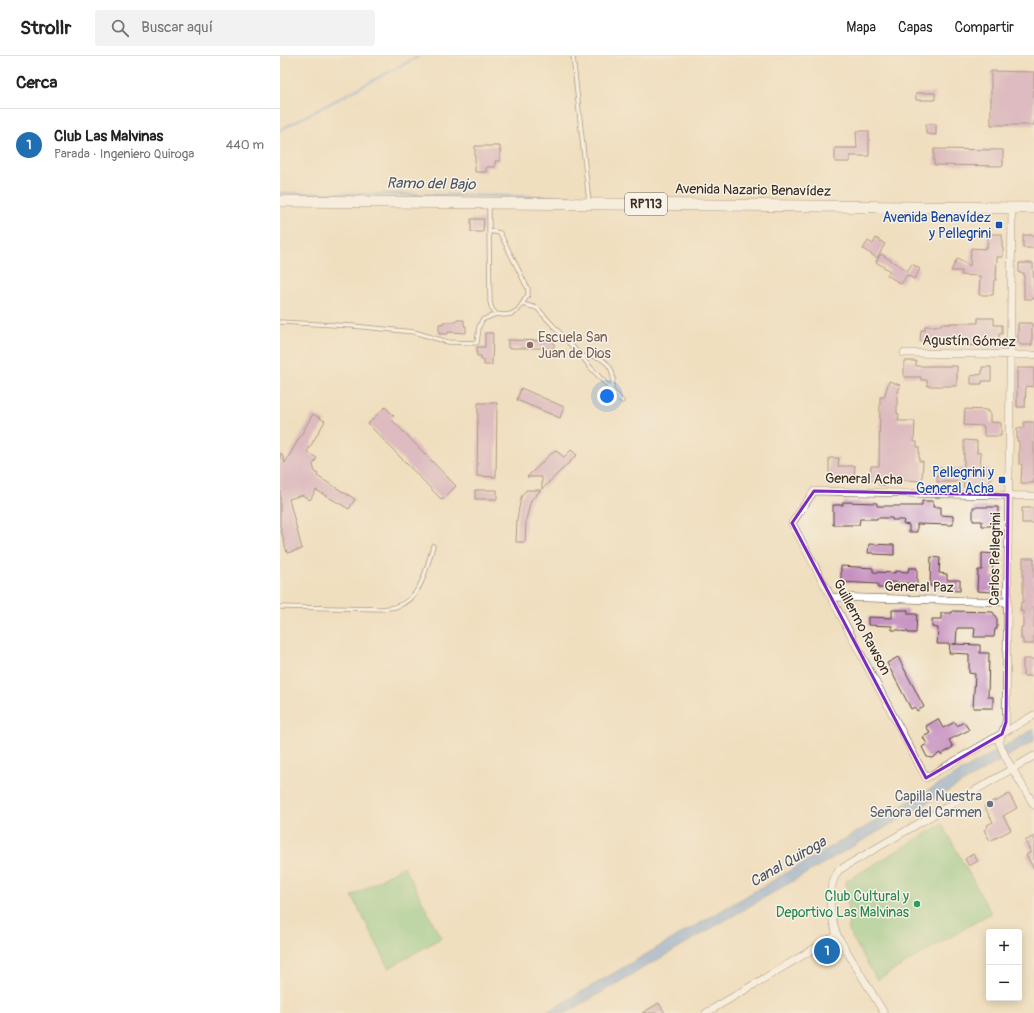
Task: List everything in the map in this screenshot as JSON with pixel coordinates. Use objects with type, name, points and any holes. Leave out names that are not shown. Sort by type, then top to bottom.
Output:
[{"type":"main road","name":"Avenida Nazario Benavídez","points":[[280,201],[1034,208]]},
{"type":"street","name":"Carlos Pellegrini","points":[[1012,207],[1006,722],[999,742],[1006,758],[1034,805]]},
{"type":"street","name":"Agustín Gómez","points":[[904,353],[1034,355]]},
{"type":"street","name":"General Acha","points":[[814,491],[1034,496]]},
{"type":"street","name":"Guillermo Rawson","points":[[814,491],[792,523],[926,778],[1002,734]]},
{"type":"street","name":"General Paz","points":[[831,597],[1007,602]]},
{"type":"street","points":[[1002,734],[1034,715]]},
{"type":"street","points":[[884,1013],[837,935],[832,915],[831,890],[833,880],[839,870],[1034,756]]},
{"type":"street","points":[[706,1013],[837,935]]},
{"type":"lane","points":[[573,56],[589,203]]},
{"type":"lane","points":[[489,202],[490,302],[492,309],[496,314]]},
{"type":"lane","points":[[280,322],[368,327],[414,332],[448,342],[478,343],[479,327],[482,320],[496,314],[511,314],[518,310],[528,295],[528,289],[500,233],[489,231]]},
{"type":"lane","points":[[522,304],[537,308],[582,357],[590,368],[622,400]]},
{"type":"lane","points":[[582,357],[591,356],[600,358],[608,363],[612,371],[613,381],[611,390]]},
{"type":"lane","points":[[280,607],[383,609],[396,607],[406,602],[421,584],[433,546]]},
{"type":"highlighted area","points":[[814,491],[1008,495],[1006,722],[1002,734],[926,778],[792,523]]},
{"type":"green space","name":"Club Cultural y Deportivo Las Malvinas","points":[[942,824],[991,913],[877,980],[849,932],[846,881]]},
{"type":"green space","points":[[404,866],[441,938],[389,968],[352,896]]},
{"type":"water","points":[[1034,729],[1034,741],[566,1013],[545,1013]]},
{"type":"building","points":[[991,71],[1034,72],[1034,125],[991,125]]},
{"type":"building","points":[[916,93],[935,93],[935,100],[916,100]]},
{"type":"building","points":[[926,124],[936,124],[936,135],[926,134]]},
{"type":"building","points":[[856,131],[869,131],[869,156],[850,156],[850,162],[835,162],[835,148],[857,148]]},
{"type":"building","points":[[475,146],[500,146],[500,161],[495,161],[495,167],[486,167],[486,172],[475,172]]},
{"type":"building","points":[[934,149],[1003,150],[1003,166],[934,165]]},
{"type":"building","points":[[471,219],[484,219],[483,232],[471,232]]},
{"type":"building","points":[[988,234],[1002,234],[1003,257],[997,257],[996,280],[994,280],[993,295],[979,295],[980,276],[961,275],[962,271],[951,271],[957,259],[970,266],[971,248],[985,249],[985,247],[987,247]]},
{"type":"building","points":[[1023,235],[1034,235],[1034,248],[1023,248]]},
{"type":"building","points":[[876,238],[885,244],[877,258],[863,249],[868,241],[873,244]]},
{"type":"building","points":[[881,254],[907,271],[912,264],[920,269],[914,279],[907,275],[901,284],[887,275],[890,271],[876,262]]},
{"type":"building","points":[[1019,263],[1033,263],[1034,299],[1024,299],[1024,273],[1019,273]]},
{"type":"building","points":[[978,318],[994,318],[994,325],[1002,325],[1002,334],[999,334],[999,347],[963,345],[963,343],[931,343],[931,341],[920,341],[921,330],[925,330],[925,326],[941,326],[941,324],[950,323],[978,323]]},
{"type":"building","points":[[456,320],[464,320],[466,333],[448,332],[448,334],[439,334],[439,324],[443,324],[443,322],[456,322]]},
{"type":"building","points":[[1018,323],[1032,323],[1032,345],[1021,345],[1018,342]]},
{"type":"building","points":[[485,333],[493,333],[492,365],[484,365],[484,360],[481,360],[481,356],[477,356],[477,347],[485,347]]},
{"type":"building","points":[[508,340],[554,341],[554,348],[508,348]]},
{"type":"building","points":[[904,361],[916,361],[916,366],[957,366],[957,386],[927,386],[927,380],[921,380],[921,377],[904,377]]},
{"type":"building","points":[[982,367],[991,367],[991,381],[982,381],[982,384],[971,384],[971,376],[982,374]]},
{"type":"building","points":[[1017,368],[1034,368],[1034,387],[1026,386],[1025,407],[1017,407]]},
{"type":"building","points":[[889,381],[900,385],[897,396],[897,414],[899,414],[898,421],[915,421],[914,442],[917,442],[917,447],[919,447],[919,461],[923,461],[922,481],[888,479],[888,485],[879,485],[879,480],[870,480],[871,466],[879,466],[880,397],[884,397]]},
{"type":"building","points":[[521,388],[564,407],[560,418],[517,400]]},
{"type":"building","points":[[478,403],[497,403],[496,477],[477,476]]},
{"type":"building","points":[[385,407],[394,416],[391,419],[456,486],[442,500],[368,424]]},
{"type":"building","points":[[965,409],[987,410],[987,412],[990,412],[990,422],[1001,423],[1001,436],[984,436],[984,426],[964,425]]},
{"type":"building","points":[[313,414],[325,421],[307,452],[317,458],[313,465],[315,472],[318,474],[317,476],[355,499],[349,509],[316,490],[310,500],[302,495],[289,499],[302,549],[287,553],[280,526],[280,454],[282,454],[285,463]]},
{"type":"building","points":[[1024,422],[1034,422],[1034,483],[1021,483],[1022,464],[1019,464],[1019,441],[1017,441],[1017,428],[1024,428]]},
{"type":"building","points":[[964,440],[977,441],[977,453],[981,453],[980,468],[990,468],[990,483],[980,482],[980,487],[963,487],[964,482],[937,482],[938,468],[964,468]]},
{"type":"building","points":[[555,450],[564,457],[571,450],[577,455],[542,489],[542,477],[527,477]]},
{"type":"building","points":[[829,458],[839,458],[838,466],[855,466],[854,480],[829,481]]},
{"type":"building","points":[[475,490],[497,490],[497,499],[475,499]]},
{"type":"building","points":[[526,490],[541,490],[531,500],[526,520],[525,542],[516,542],[517,519],[521,497]]},
{"type":"building","points":[[922,501],[933,501],[933,507],[941,507],[941,515],[953,516],[953,525],[917,524],[917,532],[909,532],[909,525],[903,524],[904,520],[877,518],[860,519],[859,525],[833,525],[833,505],[843,505],[843,502],[877,503],[877,506],[922,506]]},
{"type":"building","points":[[973,507],[998,507],[998,522],[991,522],[991,526],[982,526],[982,521],[973,521]]},
{"type":"building","points":[[1022,508],[1034,508],[1034,523],[1022,523]]},
{"type":"building","points":[[869,544],[894,545],[894,555],[868,553]]},
{"type":"building","points":[[982,553],[997,554],[997,562],[993,562],[992,577],[995,577],[994,590],[992,592],[977,591],[978,570],[982,570]]},
{"type":"building","points":[[931,557],[940,558],[939,573],[947,574],[947,580],[960,580],[960,591],[939,590],[939,586],[930,586]]},
{"type":"building","points":[[1023,558],[1034,558],[1034,644],[1023,644],[1023,639],[1021,639],[1021,627],[1023,627],[1023,611],[1020,611],[1021,602],[1023,603]]},
{"type":"building","points":[[841,566],[873,568],[873,572],[895,573],[895,571],[908,572],[909,568],[917,568],[917,587],[908,587],[908,583],[888,582],[887,588],[878,588],[878,584],[841,582]]},
{"type":"building","points":[[892,610],[908,610],[908,614],[917,614],[916,633],[892,630],[892,626],[868,625],[868,617],[892,618]]},
{"type":"building","points":[[952,611],[993,612],[997,619],[997,629],[995,629],[994,637],[974,637],[975,628],[957,628],[956,644],[952,644],[980,645],[980,653],[989,653],[988,697],[993,697],[993,708],[973,708],[975,674],[969,673],[969,654],[949,653],[950,644],[937,644],[938,628],[932,627],[932,619],[941,619],[941,613],[952,613]]},
{"type":"building","points":[[898,657],[924,707],[917,711],[915,707],[911,709],[887,663]]},
{"type":"building","points":[[1023,659],[1034,659],[1034,676],[1023,676]]},
{"type":"building","points":[[938,719],[943,728],[955,722],[957,726],[964,722],[969,730],[949,740],[953,747],[941,755],[940,753],[932,758],[927,757],[922,747],[927,744],[923,737],[930,733],[926,726]]},
{"type":"building","points":[[1009,794],[1017,808],[1003,816],[1011,830],[990,841],[984,830],[988,827],[987,825],[993,822],[984,806]]},
{"type":"building","points":[[1034,836],[1034,869],[1026,855],[1031,852],[1025,841]]},
{"type":"building","points":[[973,854],[978,861],[969,866],[965,859]]},
{"type":"building","points":[[659,1003],[665,1013],[642,1013]]},
{"type":"waterway","points":[[280,130],[419,56]]},
{"type":"waterway","name":"Ramo del Bajo","points":[[280,193],[581,197]]},
{"type":"place","name":"Avenida Benavídez y Pellegrini","points":[[999,225]]},
{"type":"place","name":"Escuela San Juan de Dios","points":[[530,345]]},
{"type":"place","name":"Pellegrini y General Acha","points":[[1002,480]]},
{"type":"place","name":"Capilla Nuestra Señora del Carmen","points":[[990,804]]},
{"type":"place","name":"Club Cultural y Deportivo Las Malvinas","points":[[917,904]]},
{"type":"place","name":"Club Las Malvinas","points":[[827,951]]},
{"type":"water label","name":"Canal Quiroga","points":[[788,862]]}]
